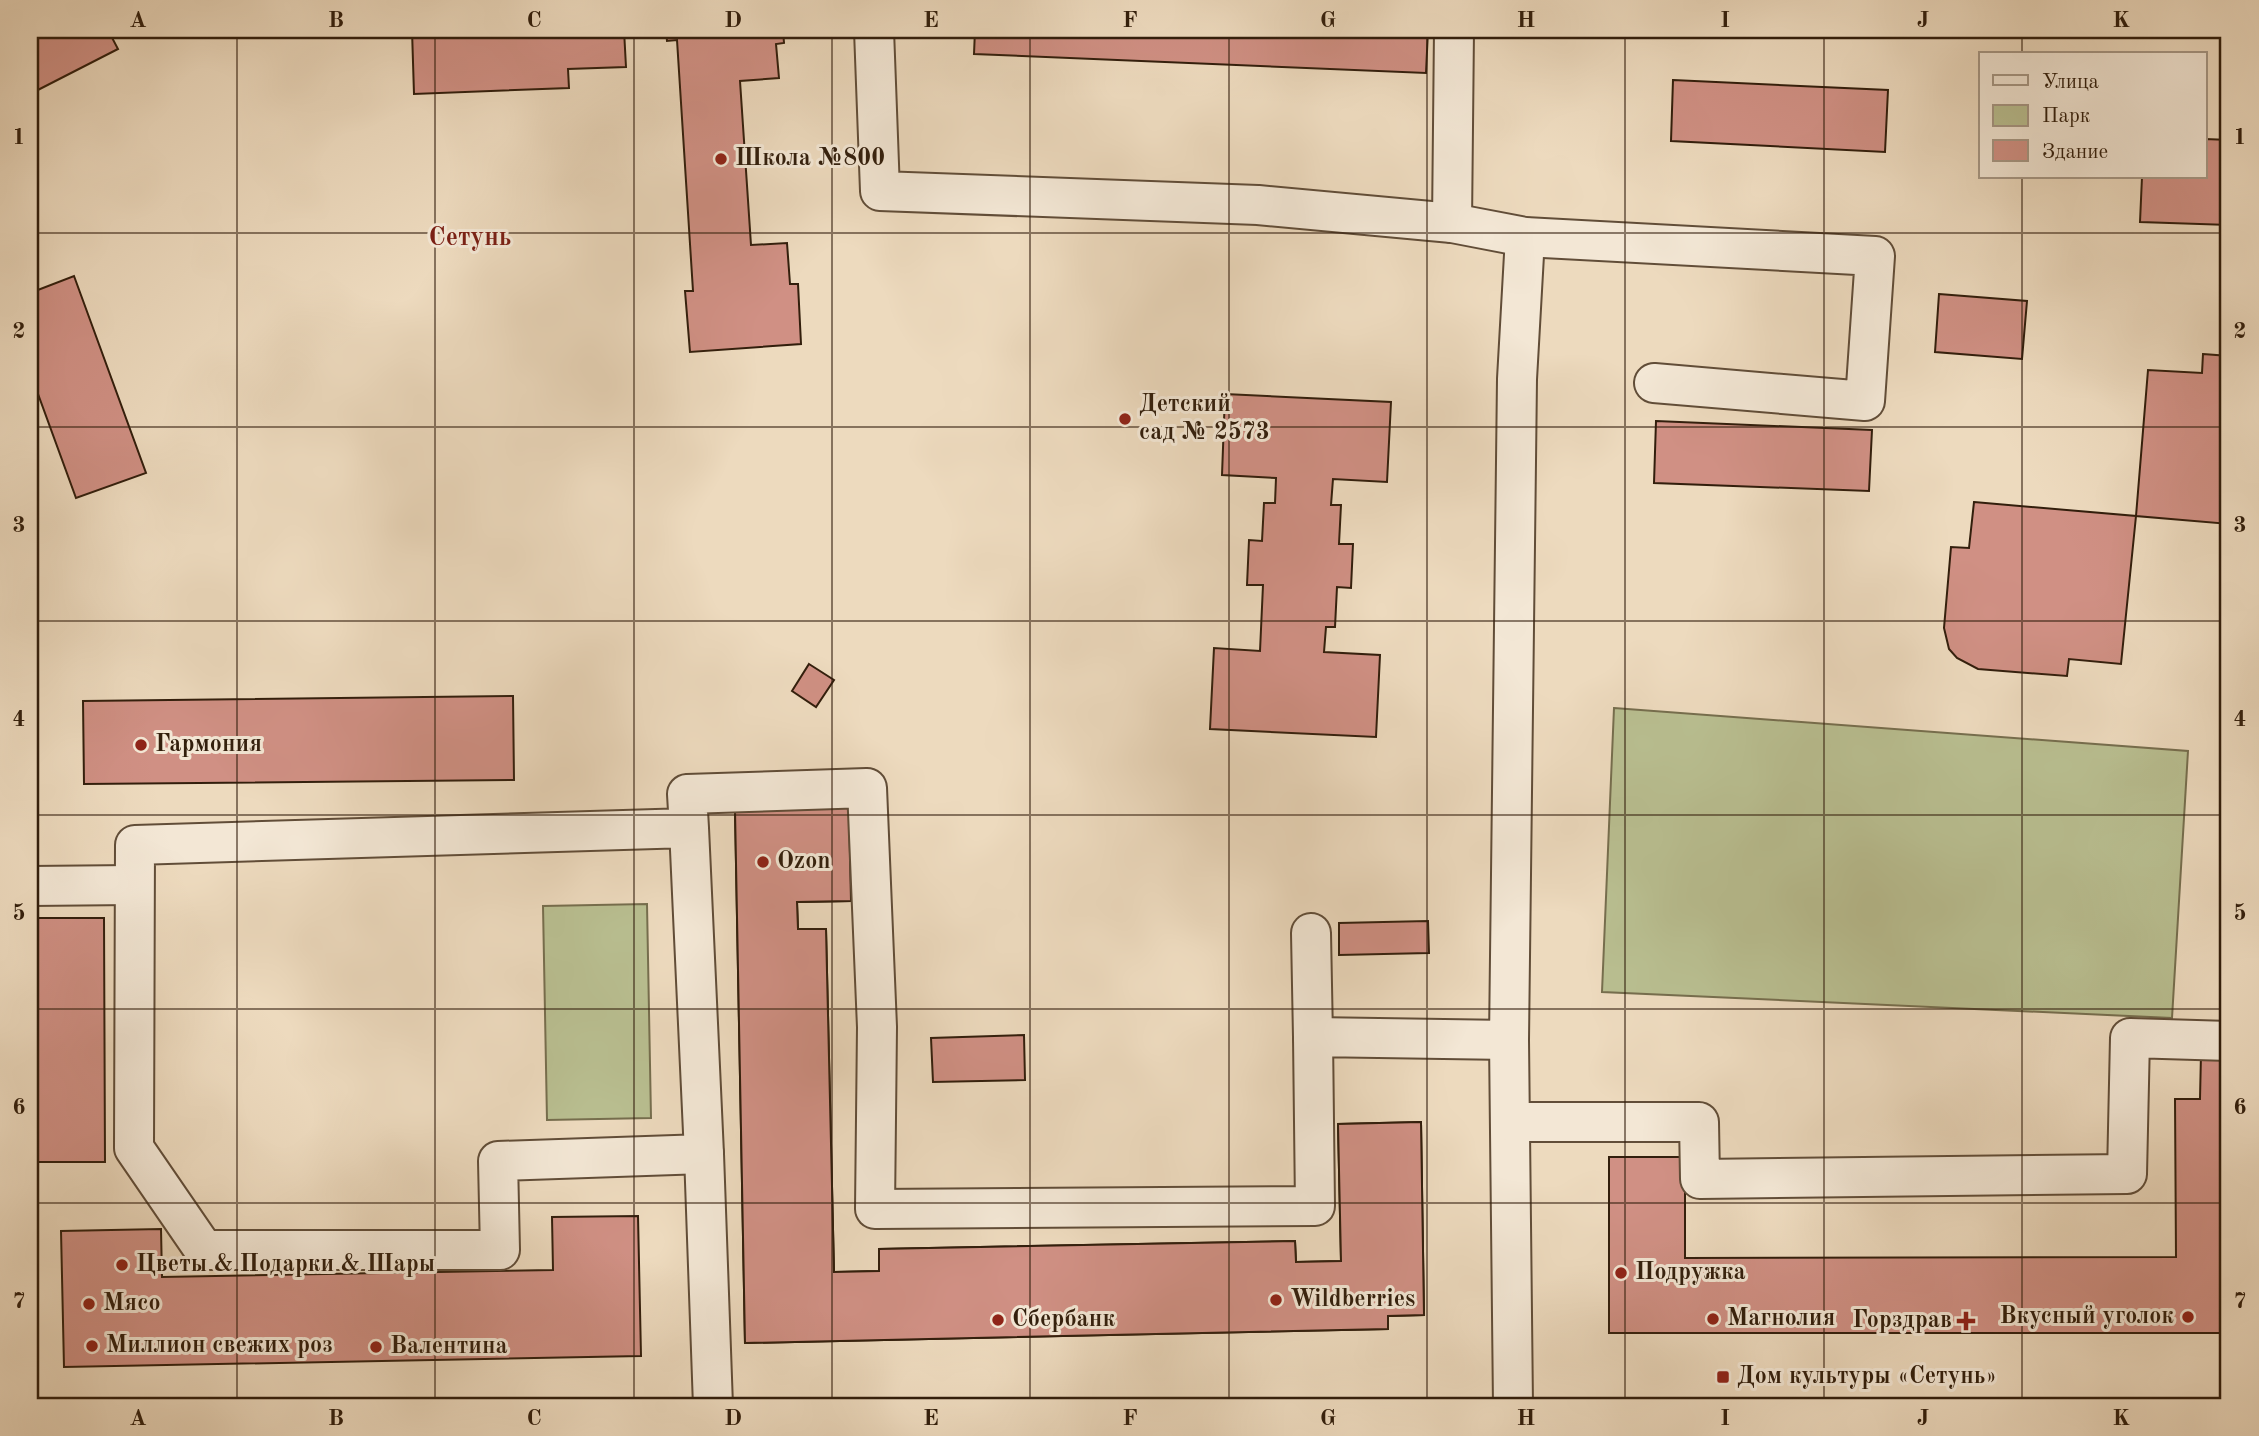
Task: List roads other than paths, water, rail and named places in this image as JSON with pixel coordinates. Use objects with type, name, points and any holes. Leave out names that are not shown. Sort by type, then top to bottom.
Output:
[{"type":"lane","points":[[874,30],[880,191],[1258,205],[1452,223],[1525,237],[1875,256],[1865,401],[1654,383]]},
{"type":"lane","points":[[1452,223],[1454,30]]},
{"type":"lane","points":[[1513,1406],[1512,1122],[1509,1040],[1517,379],[1525,237]]},
{"type":"lane","points":[[713,1406],[687,794],[867,789],[877,1027],[875,1209],[1315,1206],[1311,933]]},
{"type":"lane","points":[[689,828],[135,845],[134,1148],[204,1250],[500,1250],[498,1161],[704,1154]]},
{"type":"lane","points":[[30,886],[133,885]]},
{"type":"lane","points":[[1313,1037],[1509,1040]]},
{"type":"lane","points":[[1512,1122],[1699,1122],[1700,1179],[2127,1174],[2130,1038],[2229,1041]]},
{"type":"place","name":"Школа №800","points":[[721,159]]},
{"type":"place","name":"Детский сад № 2573","points":[[1125,419]]},
{"type":"place","name":"Гармония","points":[[141,745]]},
{"type":"place","name":"Ozon","points":[[763,862]]},
{"type":"place","name":"Цветы & Подарки & Шары","points":[[122,1265]]},
{"type":"place","name":"Подружка","points":[[1621,1273]]},
{"type":"place","name":"Wildberries","points":[[1276,1300]]},
{"type":"place","name":"Мясо","points":[[89,1304]]},
{"type":"place","name":"Вкусный уголок","points":[[2188,1317]]},
{"type":"place","name":"Магнолия","points":[[1713,1319]]},
{"type":"place","name":"Сбербанк","points":[[998,1320]]},
{"type":"place","name":"Горздрав","points":[[1966,1321]]},
{"type":"place","name":"Миллион свежих роз","points":[[92,1346]]},
{"type":"place","name":"Валентина","points":[[376,1347]]},
{"type":"place","name":"Дом культуры «Сетунь»","points":[[1723,1377]]},
{"type":"district","name":"Сетунь","points":[[470,238]]}]
